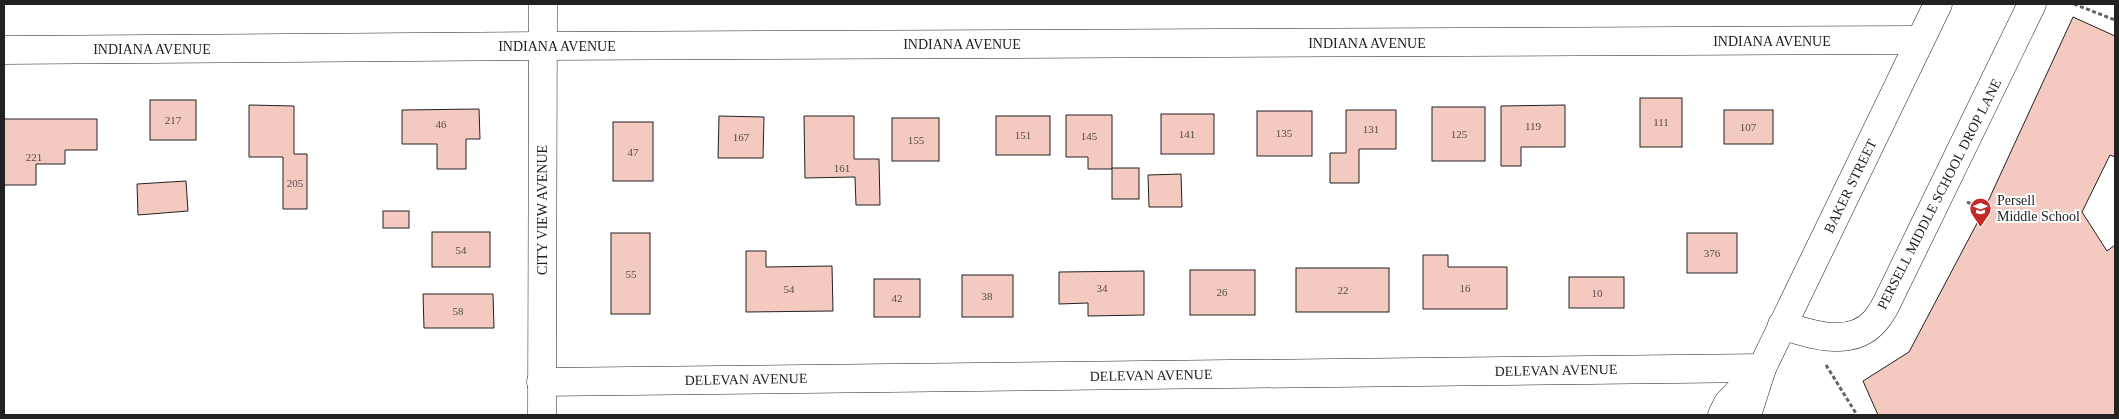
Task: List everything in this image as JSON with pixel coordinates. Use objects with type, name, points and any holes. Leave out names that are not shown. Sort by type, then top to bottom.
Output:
[{"type":"street","name":"CITY VIEW AVENUE","points":[[542,4],[542,415]]},
{"type":"street","name":"BAKER STREET","points":[[1747,415],[1762,368],[1938,4]]},
{"type":"street","name":"PERSELL MIDDLE SCHOOL DROP LANE","points":[[1782,325],[1816,336],[1837,337],[1854,335],[1865,330],[1875,320],[1891,294],[2032,4]]},
{"type":"street","name":"INDIANA AVENUE","points":[[4,50],[1920,40]]},
{"type":"street","name":"BAKER STREET","points":[[1722,415],[1728,403],[1762,368]]},
{"type":"street","name":"DELEVAN AVENUE","points":[[541,382],[1762,368]]},
{"type":"path","points":[[2074,4],[2115,20]]},
{"type":"path","points":[[1962,200],[1984,210]]},
{"type":"path","points":[[1822,359],[1857,415]]},
{"type":"building","points":[[2073,17],[2115,36],[2115,157],[2110,155],[2082,212],[2107,251],[2115,245],[2115,415],[1878,415],[1863,381],[1909,352],[1984,210]]},
{"type":"building","points":[[1640,98],[1682,98],[1682,147],[1640,147]]},
{"type":"building","points":[[150,100],[196,100],[196,140],[150,140]]},
{"type":"building","points":[[249,105],[294,106],[294,154],[307,154],[307,209],[283,209],[283,157],[249,157]]},
{"type":"building","points":[[1565,105],[1565,147],[1521,147],[1521,166],[1501,166],[1501,106]]},
{"type":"building","points":[[1432,107],[1485,107],[1485,161],[1432,161]]},
{"type":"building","points":[[479,109],[480,139],[466,139],[466,169],[437,169],[437,144],[402,144],[402,110]]},
{"type":"building","points":[[1346,110],[1396,110],[1396,149],[1359,149],[1359,183],[1330,183],[1330,153],[1346,153]]},
{"type":"building","points":[[1724,110],[1773,110],[1773,144],[1724,144]]},
{"type":"building","points":[[1257,111],[1312,111],[1312,156],[1257,156]]},
{"type":"building","points":[[1161,114],[1214,114],[1214,154],[1161,154]]},
{"type":"building","points":[[1066,115],[1112,115],[1112,169],[1088,169],[1088,157],[1066,157]]},
{"type":"building","points":[[719,116],[764,117],[763,158],[718,158]]},
{"type":"building","points":[[804,116],[854,116],[854,159],[879,159],[880,205],[856,205],[855,177],[805,178]]},
{"type":"building","points":[[996,116],[1050,116],[1050,155],[996,155]]},
{"type":"building","points":[[892,118],[939,118],[939,161],[892,161]]},
{"type":"building","points":[[4,119],[97,119],[97,150],[65,150],[65,164],[36,164],[36,185],[4,185]]},
{"type":"building","points":[[613,122],[653,122],[653,181],[613,181]]},
{"type":"building","points":[[1112,168],[1139,168],[1139,199],[1112,199]]},
{"type":"building","points":[[1181,174],[1182,207],[1149,207],[1148,175]]},
{"type":"building","points":[[186,181],[188,211],[138,215],[137,184]]},
{"type":"building","points":[[383,211],[409,211],[409,228],[383,228]]},
{"type":"building","points":[[432,232],[490,232],[490,267],[432,267]]},
{"type":"building","points":[[611,233],[650,233],[650,314],[611,314]]},
{"type":"building","points":[[1687,233],[1737,233],[1737,273],[1687,273]]},
{"type":"building","points":[[746,251],[766,251],[766,267],[832,266],[833,311],[746,312]]},
{"type":"building","points":[[1423,255],[1448,255],[1448,267],[1507,267],[1507,309],[1423,309]]},
{"type":"building","points":[[1296,268],[1389,268],[1389,312],[1296,312]]},
{"type":"building","points":[[1190,270],[1255,270],[1255,315],[1190,315]]},
{"type":"building","points":[[1144,271],[1144,315],[1088,316],[1088,303],[1059,304],[1059,272]]},
{"type":"building","points":[[962,275],[1013,275],[1013,317],[962,317]]},
{"type":"building","points":[[1569,277],[1624,277],[1624,308],[1569,308]]},
{"type":"building","points":[[874,279],[920,279],[920,317],[874,317]]},
{"type":"building","points":[[423,294],[493,294],[494,328],[424,328]]},
{"type":"place","name":"Persell Middle School","points":[[1981,227]]}]
